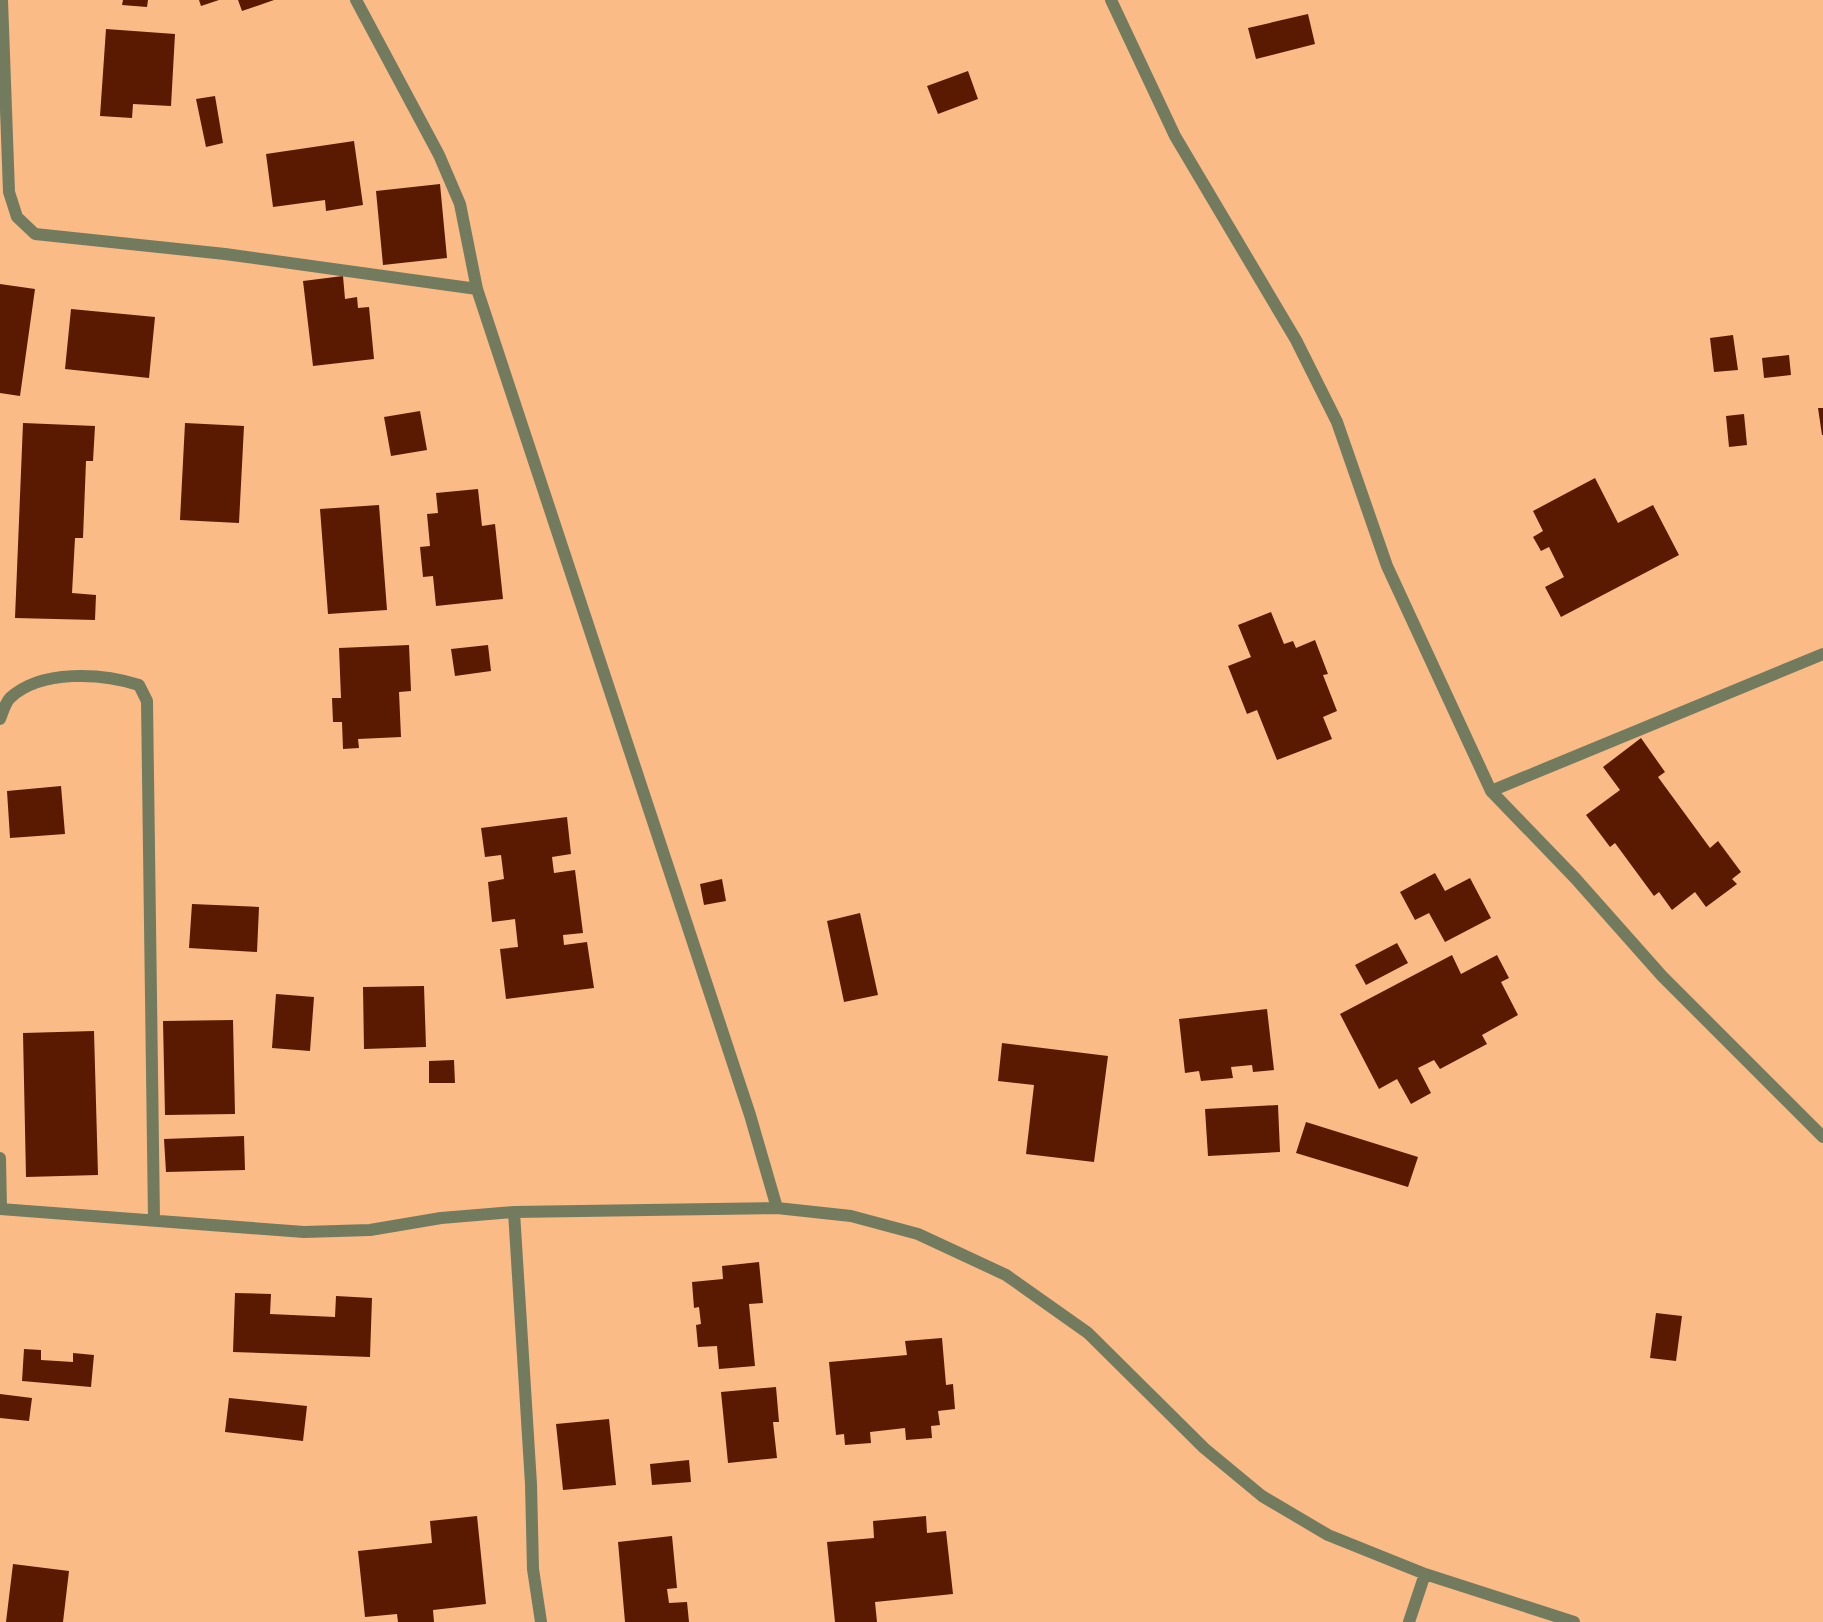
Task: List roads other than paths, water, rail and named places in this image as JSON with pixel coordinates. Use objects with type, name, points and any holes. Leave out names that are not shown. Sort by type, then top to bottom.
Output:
[{"type":"street","points":[[2,0],[9,192],[17,217],[35,234],[225,254],[477,289]]},
{"type":"street","points":[[356,0],[439,155],[460,204],[477,289],[750,1115],[777,1208]]},
{"type":"street","points":[[1112,0],[1175,136],[1296,340],[1337,422],[1387,566],[1491,791],[1575,878],[1662,976],[1823,1137]]},
{"type":"street","points":[[1491,791],[1823,654]]},
{"type":"street","points":[[0,719],[9,699],[31,684],[58,678],[119,679],[139,685],[147,701],[154,1220]]},
{"type":"street","points":[[0,1158],[1,1209],[304,1232],[370,1230],[441,1218],[513,1212],[777,1208],[851,1216],[918,1234],[1005,1275],[1088,1333],[1204,1448],[1262,1496],[1328,1535],[1425,1574],[1574,1622]]},
{"type":"street","points":[[513,1212],[531,1484],[533,1569],[541,1622]]},
{"type":"street","points":[[1409,1622],[1425,1574]]}]
